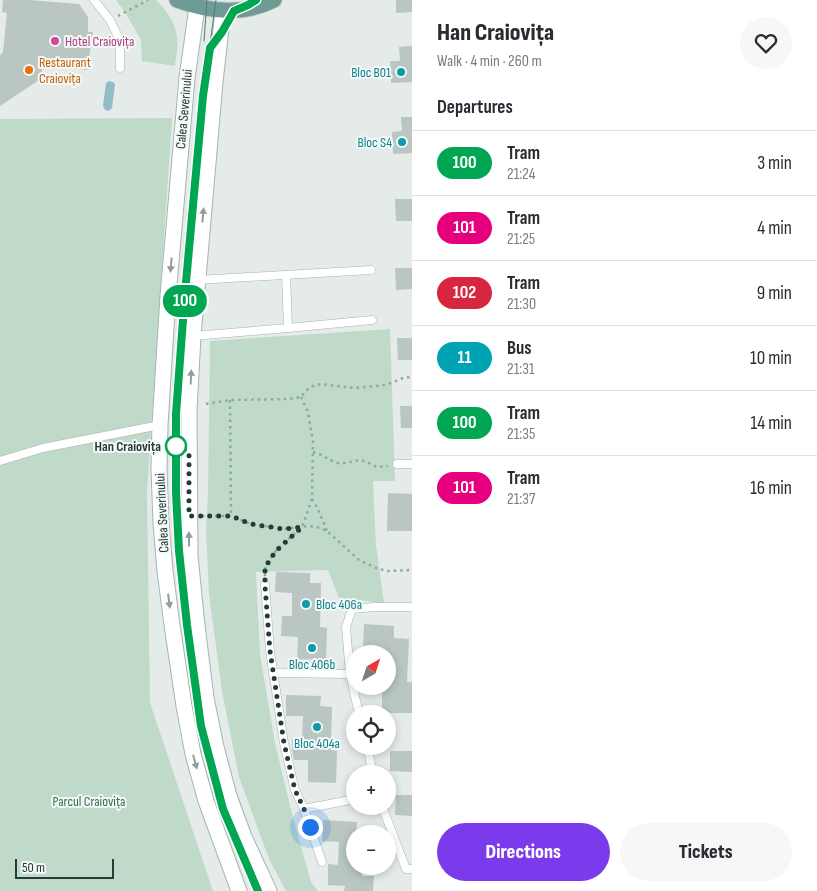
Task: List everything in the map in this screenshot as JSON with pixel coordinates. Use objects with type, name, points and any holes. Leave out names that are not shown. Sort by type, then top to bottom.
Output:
[{"type":"main road","points":[[177,0],[247,9],[274,0]]},
{"type":"main road","name":"Calea Severinului","points":[[198,4],[186,78],[168,296],[160,425],[161,524],[172,625],[193,754],[206,801],[239,891]]},
{"type":"main road","name":"Calea Severinului","points":[[224,5],[215,82],[193,336],[189,410],[190,556],[206,698],[216,747],[229,796],[244,836],[269,891]]},
{"type":"main road","points":[[227,859],[232,891]]},
{"type":"lane","points":[[94,0],[110,20],[120,41],[120,68]]},
{"type":"lane","points":[[197,280],[371,270]]},
{"type":"lane","points":[[286,275],[288,328]]},
{"type":"lane","points":[[193,336],[372,320]]},
{"type":"lane","points":[[0,461],[43,448],[160,425]]},
{"type":"lane","points":[[396,464],[412,464]]},
{"type":"lane","points":[[265,586],[270,651],[284,743],[295,790],[304,809],[322,862]]},
{"type":"lane","points":[[348,645],[346,627],[352,610],[374,607],[412,607]]},
{"type":"lane","points":[[273,673],[346,674]]},
{"type":"lane","points":[[304,809],[346,801]]},
{"type":"lane","points":[[385,815],[406,869],[412,869]]},
{"type":"path","points":[[110,20],[148,0]]},
{"type":"path","points":[[206,404],[230,400],[289,399],[301,397],[307,390],[321,384],[356,388],[386,385],[403,378],[412,377]]},
{"type":"path","points":[[265,586],[265,569],[270,559],[302,527],[312,499],[313,442],[308,412],[301,397]]},
{"type":"path","points":[[230,400],[231,516]]},
{"type":"path","points":[[313,452],[322,454],[337,463],[360,460],[379,467],[396,464]]},
{"type":"path","points":[[312,499],[327,531]]},
{"type":"path","points":[[189,516],[231,516],[251,524],[283,529],[317,527],[327,531],[359,560],[376,568],[388,571],[412,570]]},
{"type":"green space","points":[[116,0],[156,0],[160,4],[175,27],[177,45],[175,66],[142,61],[141,40]]},
{"type":"green space","name":"Parcul Craiovița","points":[[172,118],[147,492],[150,703],[213,891],[0,891],[0,119]]},
{"type":"green space","points":[[390,329],[395,481],[373,481],[376,545],[384,603],[339,598],[328,570],[256,572],[260,654],[275,743],[311,882],[318,891],[286,891],[269,859],[239,777],[222,691],[209,594],[206,531],[210,341]]},
{"type":"water","points":[[109,81],[115,84],[112,108],[109,111],[105,110],[103,106],[106,83]]},
{"type":"building","points":[[3,0],[79,4],[88,17],[88,32],[93,32],[87,70],[42,65],[42,78],[0,106],[0,55],[3,52],[7,13],[2,12]]},
{"type":"building","points":[[396,0],[412,0],[412,12],[396,13]]},
{"type":"building","name":"Bloc B01","points":[[412,46],[412,82],[391,83],[390,61],[400,61],[399,47]]},
{"type":"building","name":"Bloc S4","points":[[401,117],[412,117],[412,153],[393,154],[392,132],[402,131]]},
{"type":"building","points":[[395,199],[412,199],[412,221],[396,221]]},
{"type":"building","points":[[395,268],[412,268],[412,289],[396,290]]},
{"type":"building","points":[[397,338],[412,338],[412,360],[398,360]]},
{"type":"building","points":[[400,406],[412,406],[412,428],[401,428]]},
{"type":"building","points":[[388,493],[412,494],[412,531],[387,531]]},
{"type":"building","points":[[276,572],[310,573],[310,583],[321,583],[320,627],[327,628],[326,660],[297,659],[298,637],[281,636],[282,616],[292,616],[292,593],[275,592]]},
{"type":"building","points":[[364,624],[394,626],[394,638],[409,639],[407,682],[412,682],[412,713],[396,713],[396,705],[382,705],[382,695],[396,695],[396,645],[363,645]]},
{"type":"building","points":[[286,695],[321,696],[320,706],[332,707],[331,750],[337,751],[336,783],[308,782],[308,760],[294,760],[292,739],[302,739],[303,716],[286,716]]},
{"type":"building","points":[[396,751],[412,751],[412,772],[396,771],[396,765],[390,765],[390,755],[396,755]]},
{"type":"building","points":[[396,795],[412,795],[412,816],[395,815]]},
{"type":"building","points":[[323,820],[357,822],[357,825],[346,825],[346,875],[374,876],[373,891],[344,891],[345,886],[328,885],[328,864],[338,865],[339,842],[322,841]]},
{"type":"tram line","points":[[204,41],[207,0]]},
{"type":"tram line","points":[[216,0],[205,80],[185,293],[176,414],[176,492],[179,551],[201,726],[223,809],[258,891]]},
{"type":"tram line","points":[[211,46],[222,32],[234,11],[256,0]]},
{"type":"tram line","name":"100","points":[[256,0],[234,11],[210,48],[203,96],[185,293],[176,414],[176,492],[179,551],[201,726],[223,809],[258,891]]},
{"type":"place","name":"Hotel Craiovița","points":[[55,41]]},
{"type":"place","name":"Restaurant Craiovița","points":[[29,70]]},
{"type":"place","name":"Bloc B01","points":[[401,72]]},
{"type":"place","name":"Bloc S4","points":[[402,142]]},
{"type":"place","name":"Han Craiovița","points":[[176,446]]},
{"type":"place","name":"Bloc 406a","points":[[306,604]]},
{"type":"place","name":"Bloc 406b","points":[[312,648]]},
{"type":"place","name":"Bloc 404a","points":[[317,727]]},
{"type":"route","points":[[176,446],[189,452],[189,516],[231,516],[251,524],[283,529],[302,527],[270,559],[265,569],[265,586],[270,651],[284,743],[295,790],[310,827]]}]
